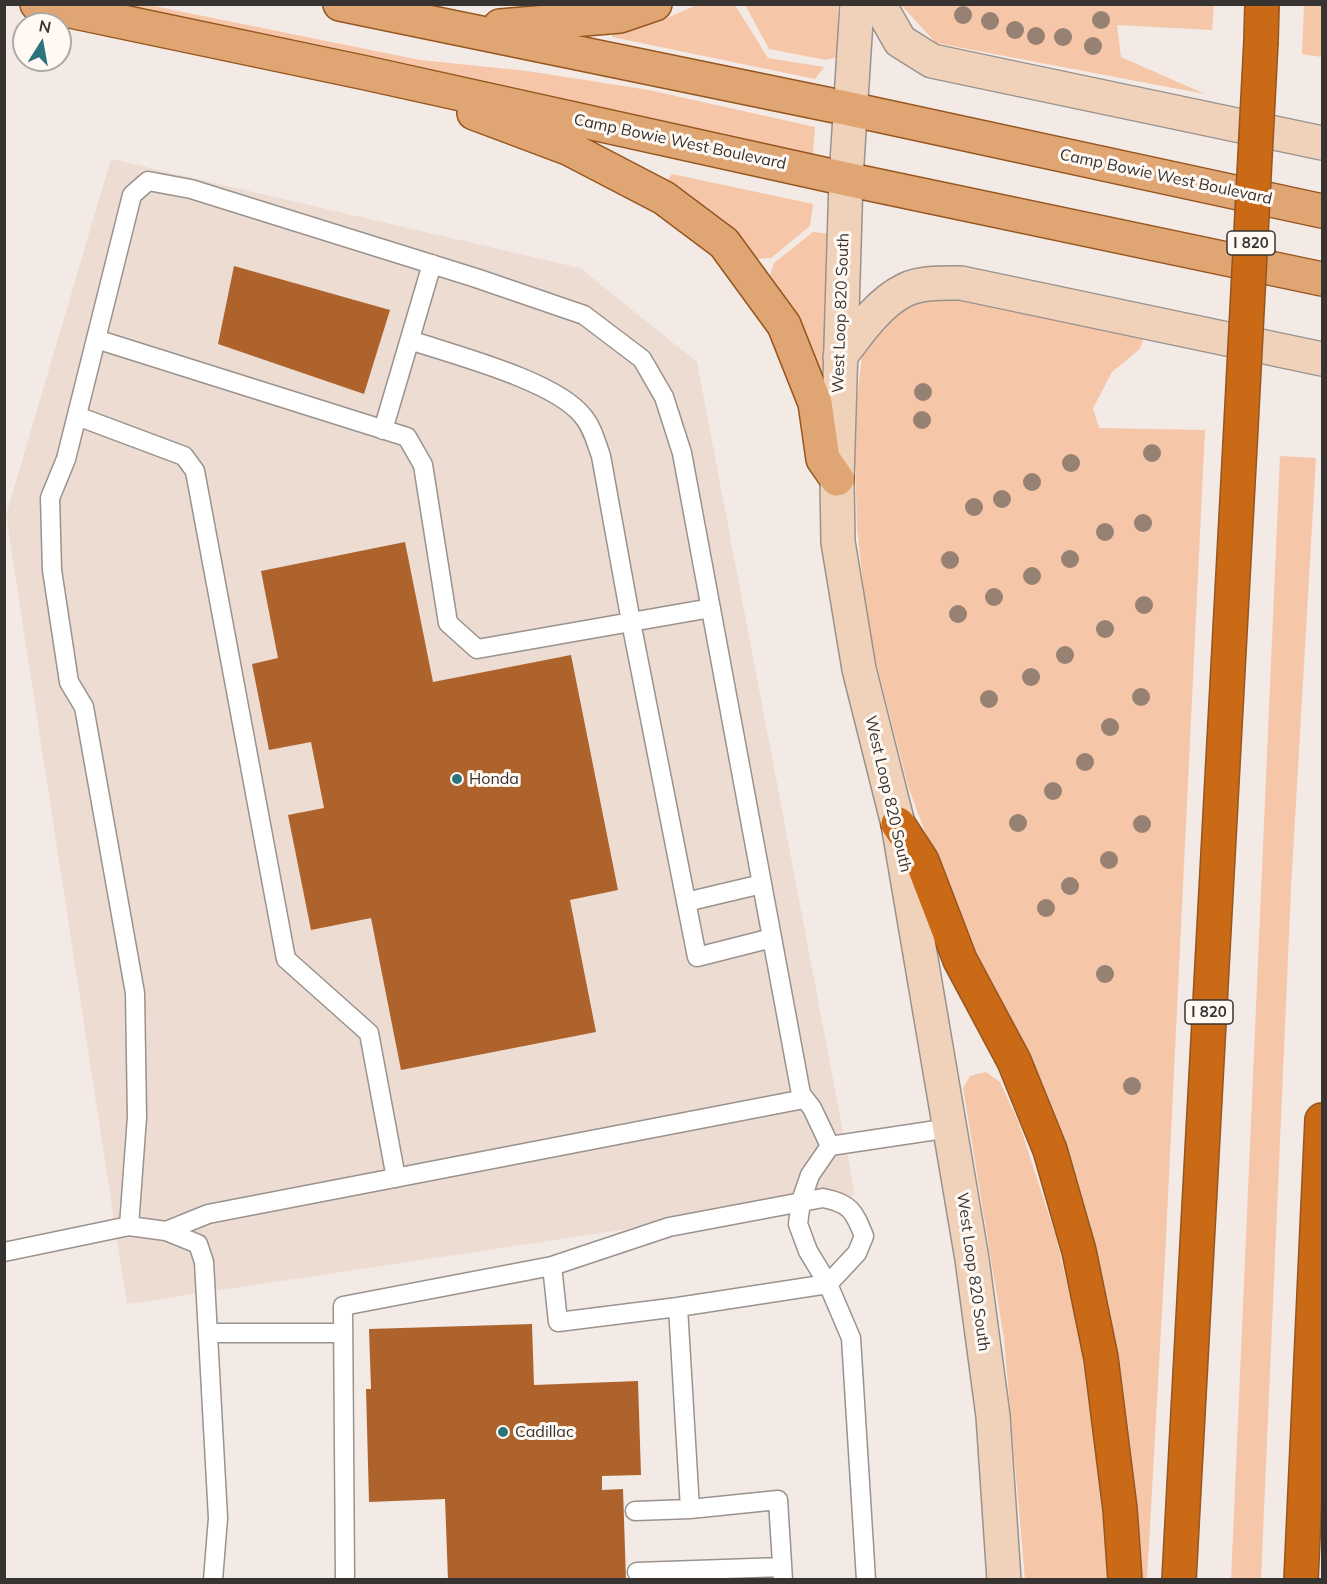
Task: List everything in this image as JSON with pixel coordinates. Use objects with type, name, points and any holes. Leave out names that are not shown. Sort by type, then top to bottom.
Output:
[{"type":"highway","name":"I 820","points":[[1179,1580],[1262,41],[1262,4]]},
{"type":"highway","points":[[898,824],[922,861],[960,960],[1014,1061],[1050,1150],[1080,1251],[1101,1358],[1120,1509],[1125,1580]]},
{"type":"highway","points":[[1301,1580],[1323,1120]]},
{"type":"main road","name":"Camp Bowie West Boulevard","points":[[340,4],[850,109],[1323,211]]},
{"type":"main road","points":[[459,29],[620,16],[655,4]]},
{"type":"main road","name":"West Loop 820 South","points":[[858,4],[846,179],[837,479],[838,542],[859,669],[898,824],[972,1259],[993,1416],[1004,1580]]},
{"type":"main road","points":[[879,4],[900,41],[932,61],[1323,143]]},
{"type":"main road","name":"Camp Bowie West Boulevard","points":[[47,6],[366,73],[846,179],[1323,279]]},
{"type":"main road","points":[[366,73],[570,149],[664,198],[724,243],[784,325],[815,403],[823,459],[837,479]]},
{"type":"main road","points":[[840,357],[872,315],[905,290],[933,284],[961,283],[1323,359]]},
{"type":"lane","points":[[129,1226],[137,1117],[135,993],[84,707],[69,682],[52,570],[50,498],[66,459],[132,195],[148,181],[191,189],[432,264],[584,315],[642,359],[664,397],[682,453],[801,1094],[822,1126],[830,1146]]},
{"type":"lane","points":[[383,430],[432,264]]},
{"type":"lane","points":[[96,339],[407,437],[423,465],[448,623],[477,649],[711,608]]},
{"type":"lane","points":[[410,340],[528,380],[564,399],[582,414],[593,432],[601,456],[696,957],[772,938]]},
{"type":"lane","points":[[77,416],[184,456],[195,471],[286,959],[369,1033],[396,1178]]},
{"type":"lane","points":[[686,902],[762,884]]},
{"type":"lane","points":[[166,1231],[208,1215],[804,1099]]},
{"type":"lane","points":[[866,1580],[851,1338],[828,1284],[807,1251],[798,1224],[801,1201],[810,1175],[830,1146],[950,1128]]},
{"type":"lane","points":[[345,1580],[343,1306],[552,1266],[669,1227],[823,1198],[842,1202],[856,1214],[864,1236],[857,1253],[828,1284],[678,1307],[558,1322],[552,1266]]},
{"type":"lane","points":[[4,1252],[129,1226],[166,1231],[198,1244],[204,1262],[218,1518],[213,1580]]},
{"type":"lane","points":[[678,1307],[690,1509]]},
{"type":"lane","points":[[208,1333],[343,1333]]},
{"type":"lane","points":[[635,1511],[690,1509],[777,1500],[783,1573],[637,1572]]},
{"type":"shaded area","points":[[125,5],[149,5],[420,60],[527,71],[649,90],[815,127],[813,155],[609,113],[555,97],[409,69],[130,10]]},
{"type":"shaded area","points":[[697,5],[735,5],[768,58],[824,67],[815,79],[612,37],[613,31],[660,21]]},
{"type":"shaded area","points":[[745,5],[838,5],[837,57],[826,60],[769,49]]},
{"type":"shaded area","points":[[901,5],[1214,5],[1212,30],[1117,25],[1121,57],[1205,94],[936,43]]},
{"type":"shaded area","points":[[1304,5],[1322,5],[1322,57],[1302,54]]},
{"type":"shaded area","points":[[111,159],[580,268],[697,362],[855,1195],[127,1304],[6,515]]},
{"type":"shaded area","points":[[672,174],[813,204],[810,226],[771,258],[757,259],[727,229],[665,184]]},
{"type":"shaded area","points":[[813,232],[832,234],[824,372],[818,373],[791,310],[770,275],[774,263]]},
{"type":"shaded area","points":[[927,295],[969,301],[1144,337],[1140,349],[1112,372],[1093,408],[1099,428],[1205,430],[1147,1579],[1136,1578],[1114,1343],[908,786],[868,631],[857,527],[854,422],[862,356],[880,326]]},
{"type":"shaded area","points":[[1280,456],[1316,458],[1291,888],[1261,1579],[1231,1580]]},
{"type":"shaded area","points":[[986,1072],[1000,1082],[1019,1123],[1056,1237],[1083,1352],[1112,1549],[1112,1579],[1025,1579],[1004,1339],[963,1088],[970,1076]]},
{"type":"building","points":[[234,266],[390,310],[364,394],[218,344]]},
{"type":"building","name":"Honda","points":[[405,542],[433,682],[571,655],[618,890],[570,900],[596,1032],[401,1070],[371,918],[311,930],[288,815],[324,808],[311,742],[269,750],[252,664],[278,658],[261,571]]},
{"type":"building","name":"Cadillac","points":[[532,1324],[534,1385],[638,1381],[641,1475],[602,1476],[602,1490],[623,1489],[626,1580],[448,1580],[445,1499],[369,1502],[366,1389],[371,1389],[369,1329]]},
{"type":"place","name":"Honda","points":[[457,779]]},
{"type":"place","name":"Cadillac","points":[[503,1432]]}]
